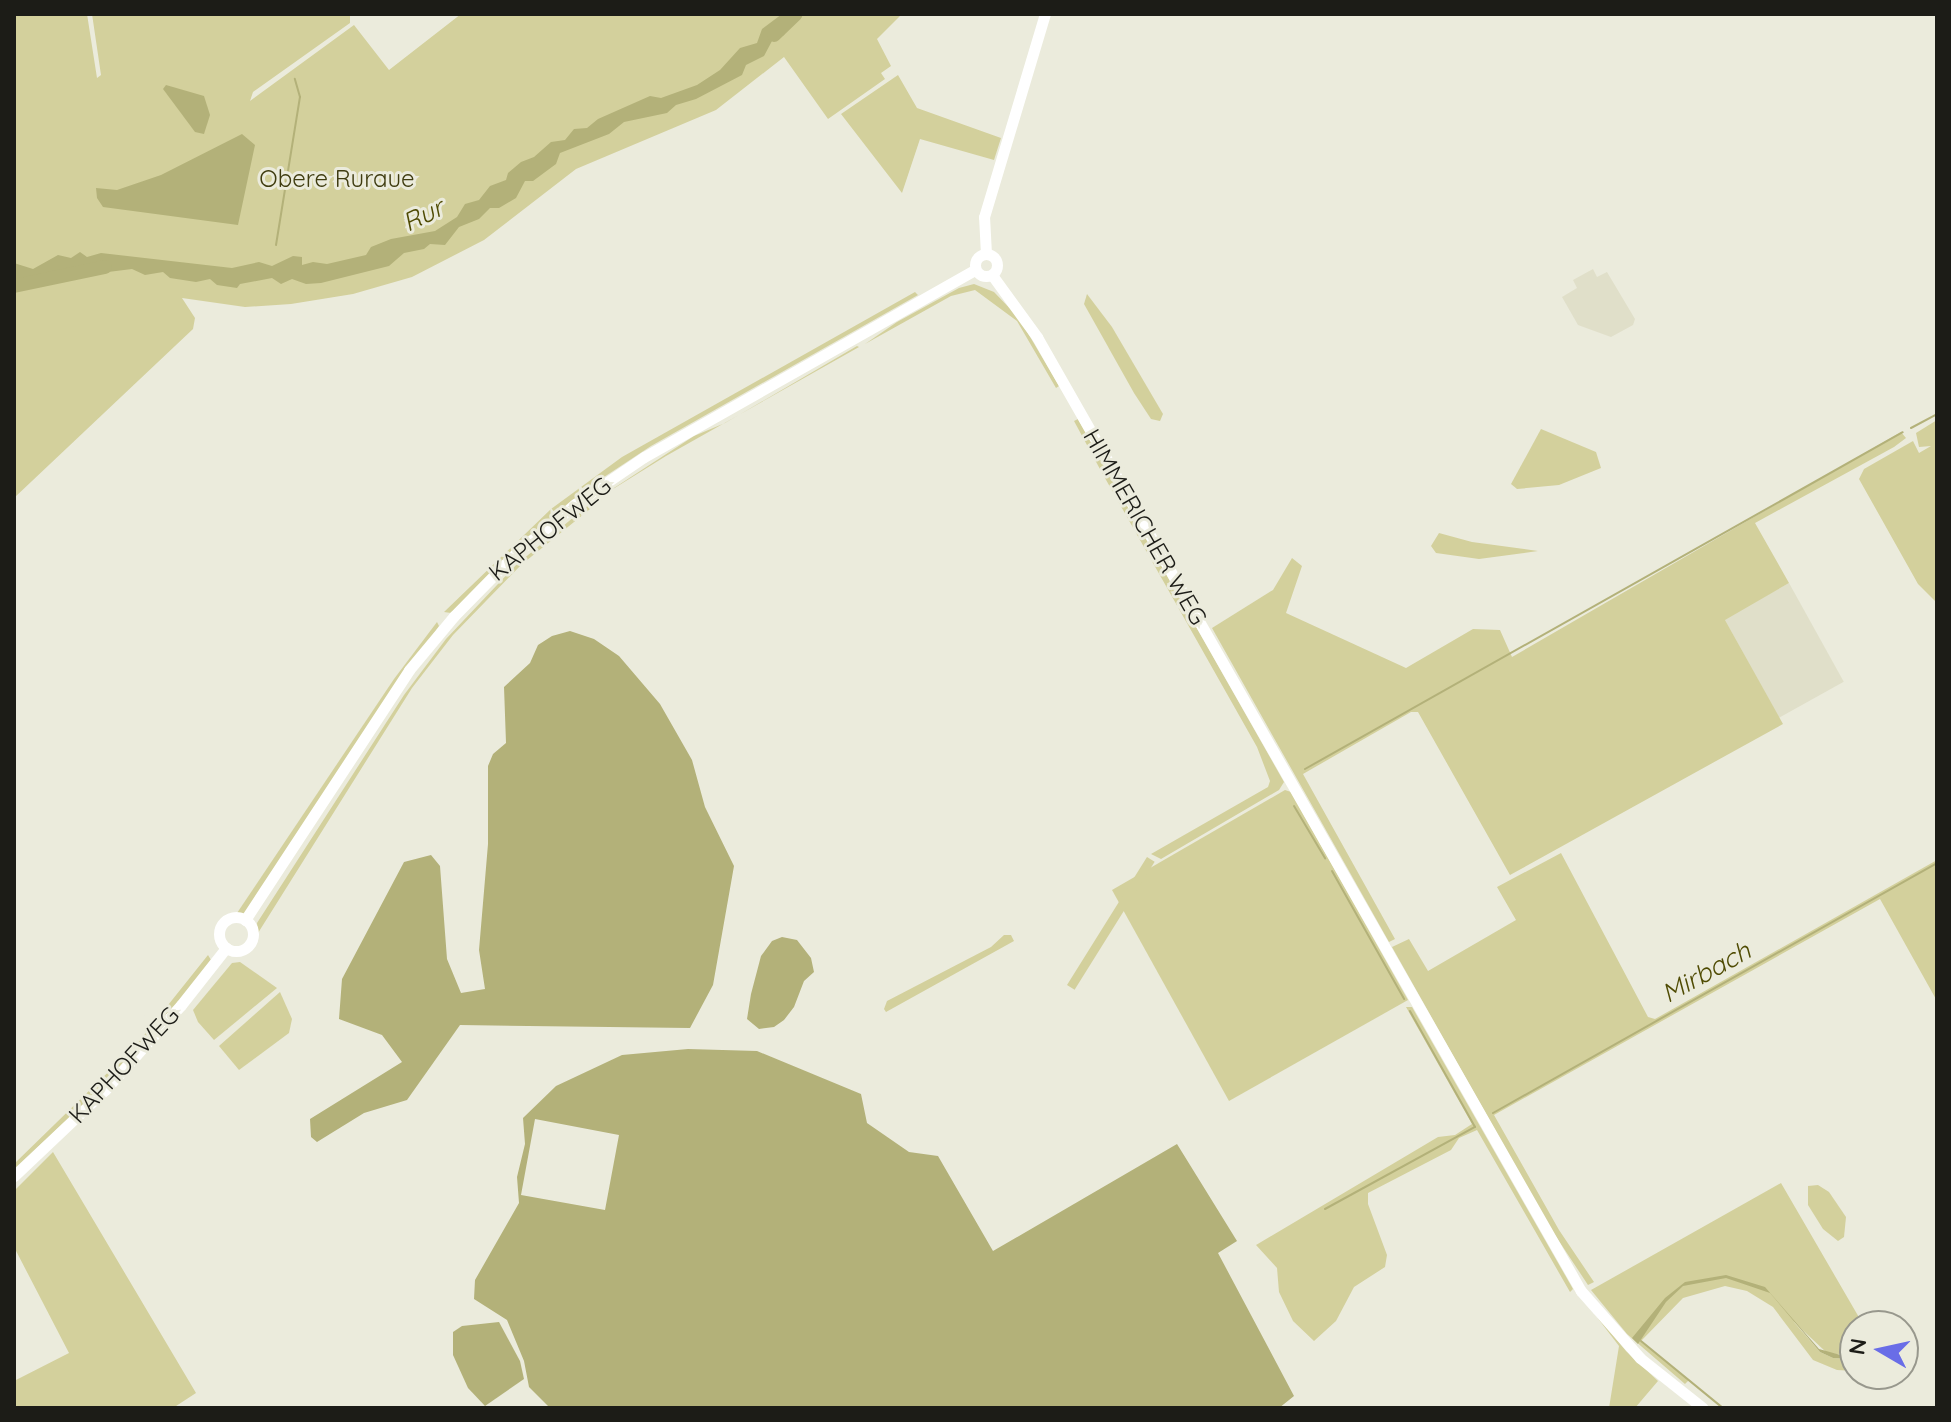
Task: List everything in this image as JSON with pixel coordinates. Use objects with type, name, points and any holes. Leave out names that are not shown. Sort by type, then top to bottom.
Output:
[{"type":"main road","points":[[986,254],[984,217],[1045,14]]},
{"type":"main road","points":[[986,254],[996,261],[997,269],[992,275],[982,276],[975,270],[976,259],[986,254]]},
{"type":"main road","name":"KAPHOFWEG","points":[[245,920],[409,670],[454,616],[515,554],[585,497],[644,457],[975,270]]},
{"type":"main road","name":"HIMMERICHER WEG","points":[[992,275],[1037,337],[1561,1260],[1581,1291],[1623,1341],[1703,1408]]},
{"type":"main road","name":"KAPHOFWEG","points":[[236,917],[245,920],[251,928],[250,943],[239,951],[226,948],[219,936],[223,923],[236,917]]},
{"type":"main road","name":"KAPHOFWEG","points":[[14,1176],[115,1079],[226,948]]},
{"type":"shaded area","points":[[782,14],[805,14],[792,17],[784,35],[772,41],[764,56],[746,65],[742,75],[696,99],[676,105],[667,113],[624,122],[609,134],[560,153],[556,164],[533,181],[525,181],[516,198],[499,208],[490,208],[479,219],[459,227],[445,245],[430,244],[424,249],[404,253],[389,266],[321,283],[306,284],[292,279],[281,284],[272,278],[240,284],[237,288],[217,285],[210,279],[196,282],[170,278],[163,272],[145,275],[132,269],[100,273],[78,269],[14,286],[14,263],[33,269],[58,255],[71,258],[80,252],[87,257],[101,253],[232,268],[259,262],[272,266],[293,256],[302,257],[302,265],[313,262],[327,264],[366,255],[371,247],[391,239],[435,231],[457,217],[465,204],[479,200],[490,186],[506,180],[508,173],[521,162],[534,157],[551,142],[565,140],[574,129],[587,128],[598,119],[650,96],[661,98],[697,85],[720,70],[740,48],[757,43],[762,29]]},
{"type":"shaded area","points":[[166,85],[204,96],[210,115],[204,134],[195,132],[163,89]]},
{"type":"shaded area","points":[[242,134],[255,145],[238,225],[103,207],[97,198],[96,188],[117,190],[161,175]]},
{"type":"shaded area","points":[[1593,269],[1597,277],[1607,272],[1635,319],[1633,325],[1611,337],[1578,325],[1562,297],[1577,288],[1573,280]]},
{"type":"shaded area","points":[[1789,583],[1844,682],[1779,718],[1724,619]]},
{"type":"shaded area","points":[[570,631],[594,639],[619,656],[660,704],[692,760],[705,807],[734,866],[713,985],[690,1028],[460,1025],[407,1100],[364,1113],[317,1142],[311,1137],[310,1119],[402,1062],[382,1035],[339,1019],[342,979],[404,862],[431,855],[440,866],[447,959],[461,993],[485,989],[479,950],[488,844],[488,766],[493,754],[506,743],[504,687],[530,663],[538,645],[552,636]]},
{"type":"shaded area","points":[[782,937],[797,940],[811,958],[814,972],[804,981],[794,1007],[784,1020],[774,1027],[759,1029],[747,1019],[751,994],[761,956],[772,941]]},
{"type":"shaded area","points":[[688,1049],[757,1051],[861,1094],[867,1123],[909,1152],[938,1156],[993,1251],[1177,1144],[1237,1241],[1218,1253],[1294,1396],[1279,1408],[550,1408],[529,1387],[524,1361],[507,1320],[474,1299],[475,1280],[519,1203],[517,1177],[525,1144],[523,1118],[556,1086],[622,1055]],"holes":[[[535,1119],[619,1135],[605,1210],[521,1195]]]},
{"type":"shaded area","points":[[1726,1275],[1765,1287],[1819,1349],[1839,1355],[1839,1358],[1820,1352],[1770,1293],[1726,1278],[1683,1286],[1666,1302],[1638,1344],[1632,1338],[1665,1298],[1685,1282]]},
{"type":"shaded area","points":[[499,1322],[520,1361],[524,1379],[485,1406],[468,1388],[453,1355],[453,1332],[462,1326]]},
{"type":"green space","name":"Obere Ruraue","points":[[14,14],[87,14],[97,78],[101,75],[92,14],[350,14],[350,23],[253,92],[250,101],[354,25],[389,70],[461,14],[902,14],[877,39],[891,66],[881,73],[885,79],[828,119],[784,57],[716,110],[576,169],[484,240],[412,277],[353,294],[291,304],[245,307],[182,298],[195,318],[193,329],[14,498]]},
{"type":"green space","points":[[898,75],[917,108],[1001,138],[994,160],[920,139],[902,193],[841,114]]},
{"type":"green space","points":[[974,284],[994,292],[1019,318],[1059,386],[1056,388],[1017,321],[975,290],[951,296],[865,344],[897,322],[959,288]]},
{"type":"green space","points":[[915,292],[918,295],[651,446],[595,483],[526,538],[451,613],[444,612],[551,509],[622,457]]},
{"type":"green space","points":[[1087,294],[1112,327],[1163,414],[1160,421],[1151,419],[1134,393],[1084,304]]},
{"type":"green space","points":[[857,346],[859,347],[742,413]]},
{"type":"green space","points":[[1078,419],[1284,782],[1279,790],[1161,859],[1151,854],[1268,787],[1270,781],[1257,747],[1074,421]]},
{"type":"green space","points":[[1937,420],[1937,603],[1918,584],[1859,479],[1864,469],[1913,441],[1919,453],[1931,446],[1919,447],[1916,433]]},
{"type":"green space","points":[[723,424],[666,456],[597,499],[694,436]]},
{"type":"green space","points":[[1541,429],[1596,452],[1601,468],[1559,485],[1517,489],[1511,484]]},
{"type":"green space","points":[[1901,432],[1906,438],[1894,447],[1755,523],[1789,583],[1725,620],[1783,724],[1510,875],[1418,712],[1411,712],[1303,774],[1395,939],[1389,942],[1212,628],[1273,590],[1292,558],[1302,566],[1286,613],[1406,668],[1473,629],[1500,630],[1512,657]]},
{"type":"green space","points":[[592,502],[595,505],[521,565],[453,635],[412,688],[258,933],[257,923],[404,695],[446,639],[516,565]]},
{"type":"green space","points":[[1439,533],[1472,542],[1538,551],[1479,559],[1436,553],[1431,546]]},
{"type":"green space","points":[[437,622],[439,626],[241,919],[233,919],[394,679]]},
{"type":"green space","points":[[1285,790],[1291,792],[1408,1000],[1229,1101],[1112,890]]},
{"type":"green space","points":[[1561,853],[1648,1017],[1655,1019],[1937,860],[1937,1001],[1880,899],[1494,1115],[1559,1230],[1594,1282],[1588,1285],[1551,1229],[1392,947],[1409,939],[1428,971],[1516,920],[1497,887]]},
{"type":"green space","points":[[1147,857],[1155,862],[1075,990],[1067,985]]},
{"type":"green space","points":[[1004,935],[1011,935],[1014,941],[886,1012],[884,1009],[887,1001],[991,947]]},
{"type":"green space","points":[[208,955],[211,960],[175,1006],[100,1089],[14,1169],[14,1164],[137,1044]]},
{"type":"green space","points":[[240,962],[277,988],[214,1040],[198,1022],[193,1010],[232,963]]},
{"type":"green space","points":[[280,992],[292,1019],[289,1033],[239,1070],[219,1046]]},
{"type":"green space","points":[[1406,1007],[1412,1007],[1573,1289],[1570,1292],[1477,1130],[1459,1138],[1451,1150],[1368,1193],[1368,1204],[1387,1255],[1385,1267],[1354,1287],[1336,1321],[1314,1341],[1293,1321],[1279,1292],[1277,1268],[1256,1245],[1438,1137],[1455,1135],[1472,1124]]},
{"type":"green space","points":[[53,1152],[196,1393],[173,1408],[14,1408],[14,1381],[69,1353],[14,1247],[14,1191]]},
{"type":"green space","points":[[1781,1183],[1855,1310],[1839,1310],[1839,1354],[1827,1353],[1793,1321],[1820,1352],[1839,1358],[1837,1370],[1813,1360],[1773,1307],[1747,1291],[1725,1286],[1683,1298],[1641,1341],[1689,1380],[1685,1384],[1627,1334],[1591,1290]]},
{"type":"green space","points":[[1818,1185],[1829,1192],[1846,1217],[1844,1237],[1838,1241],[1823,1229],[1808,1205],[1808,1186]]},
{"type":"green space","points":[[1580,1295],[1626,1351],[1658,1381],[1635,1408],[1609,1408],[1619,1346]]},
{"type":"waterway","name":"Rur","points":[[774,35],[796,14]]},
{"type":"waterway","points":[[276,245],[300,97],[295,79]]},
{"type":"waterway","name":"Rur","points":[[14,286],[105,267]]},
{"type":"waterway","points":[[1911,428],[1937,414]]},
{"type":"waterway","points":[[1305,769],[1903,432]]},
{"type":"waterway","points":[[1294,806],[1325,858]]},
{"type":"waterway","name":"Mirbach","points":[[1493,1113],[1937,863]]},
{"type":"waterway","points":[[1332,871],[1404,999]]},
{"type":"waterway","name":"Mirbach","points":[[1325,1209],[1475,1127],[1410,1011]]},
{"type":"waterway","points":[[1641,1341],[1723,1408]]}]
